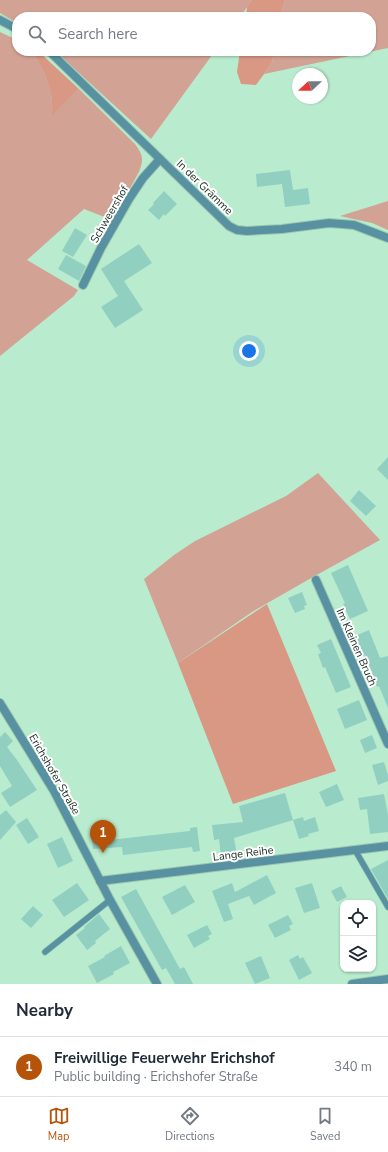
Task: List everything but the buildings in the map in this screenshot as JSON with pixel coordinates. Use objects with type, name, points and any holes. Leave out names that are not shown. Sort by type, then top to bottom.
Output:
[{"type":"street","points":[[0,20],[12,26]]},
{"type":"street","name":"In der Grämme","points":[[54,56],[229,226],[237,230],[247,231],[282,229],[329,223],[354,225],[388,238]]},
{"type":"street","name":"Schweershof","points":[[83,285],[129,199],[143,178],[160,159]]},
{"type":"street","name":"Im Kleinen Bruch","points":[[316,580],[388,744]]},
{"type":"street","name":"Erichshofer Straße","points":[[0,703],[54,791],[110,900],[157,984]]},
{"type":"street","name":"Lange Reihe","points":[[100,881],[388,846]]},
{"type":"street","points":[[352,984],[388,979]]},
{"type":"lane","points":[[355,850],[388,907]]},
{"type":"lane","points":[[45,952],[110,900]]},
{"type":"shaded area","points":[[0,0],[252,0],[244,12],[12,12],[12,20],[0,13]]},
{"type":"shaded area","points":[[252,0],[285,0],[281,12],[246,12],[247,7]]},
{"type":"shaded area","points":[[285,0],[388,0],[388,48],[376,51],[376,12],[281,12]]},
{"type":"shaded area","points":[[0,32],[12,38],[12,56],[35,56],[36,58],[48,81],[52,97],[52,114],[79,89],[135,144],[140,151],[142,164],[112,220],[84,209],[27,260],[78,290],[74,296],[0,356]]},
{"type":"shaded area","points":[[34,56],[43,56],[79,89],[52,115],[52,98],[50,89],[48,81]]},
{"type":"shaded area","points":[[60,56],[211,56],[151,139]]},
{"type":"shaded area","points":[[239,56],[273,56],[272,63],[256,85],[241,84],[237,72]]},
{"type":"shaded area","points":[[273,56],[350,56],[292,68],[264,74],[272,63]]},
{"type":"shaded area","points":[[388,201],[388,230],[372,223],[340,216]]},
{"type":"shaded area","points":[[318,473],[380,540],[252,612],[178,663],[144,579],[174,555],[195,541],[286,496]]},
{"type":"shaded area","points":[[267,604],[336,771],[233,804],[178,663]]},
{"type":"place","name":"Freiwillige Feuerwehr Erichshof","points":[[103,853]]}]
